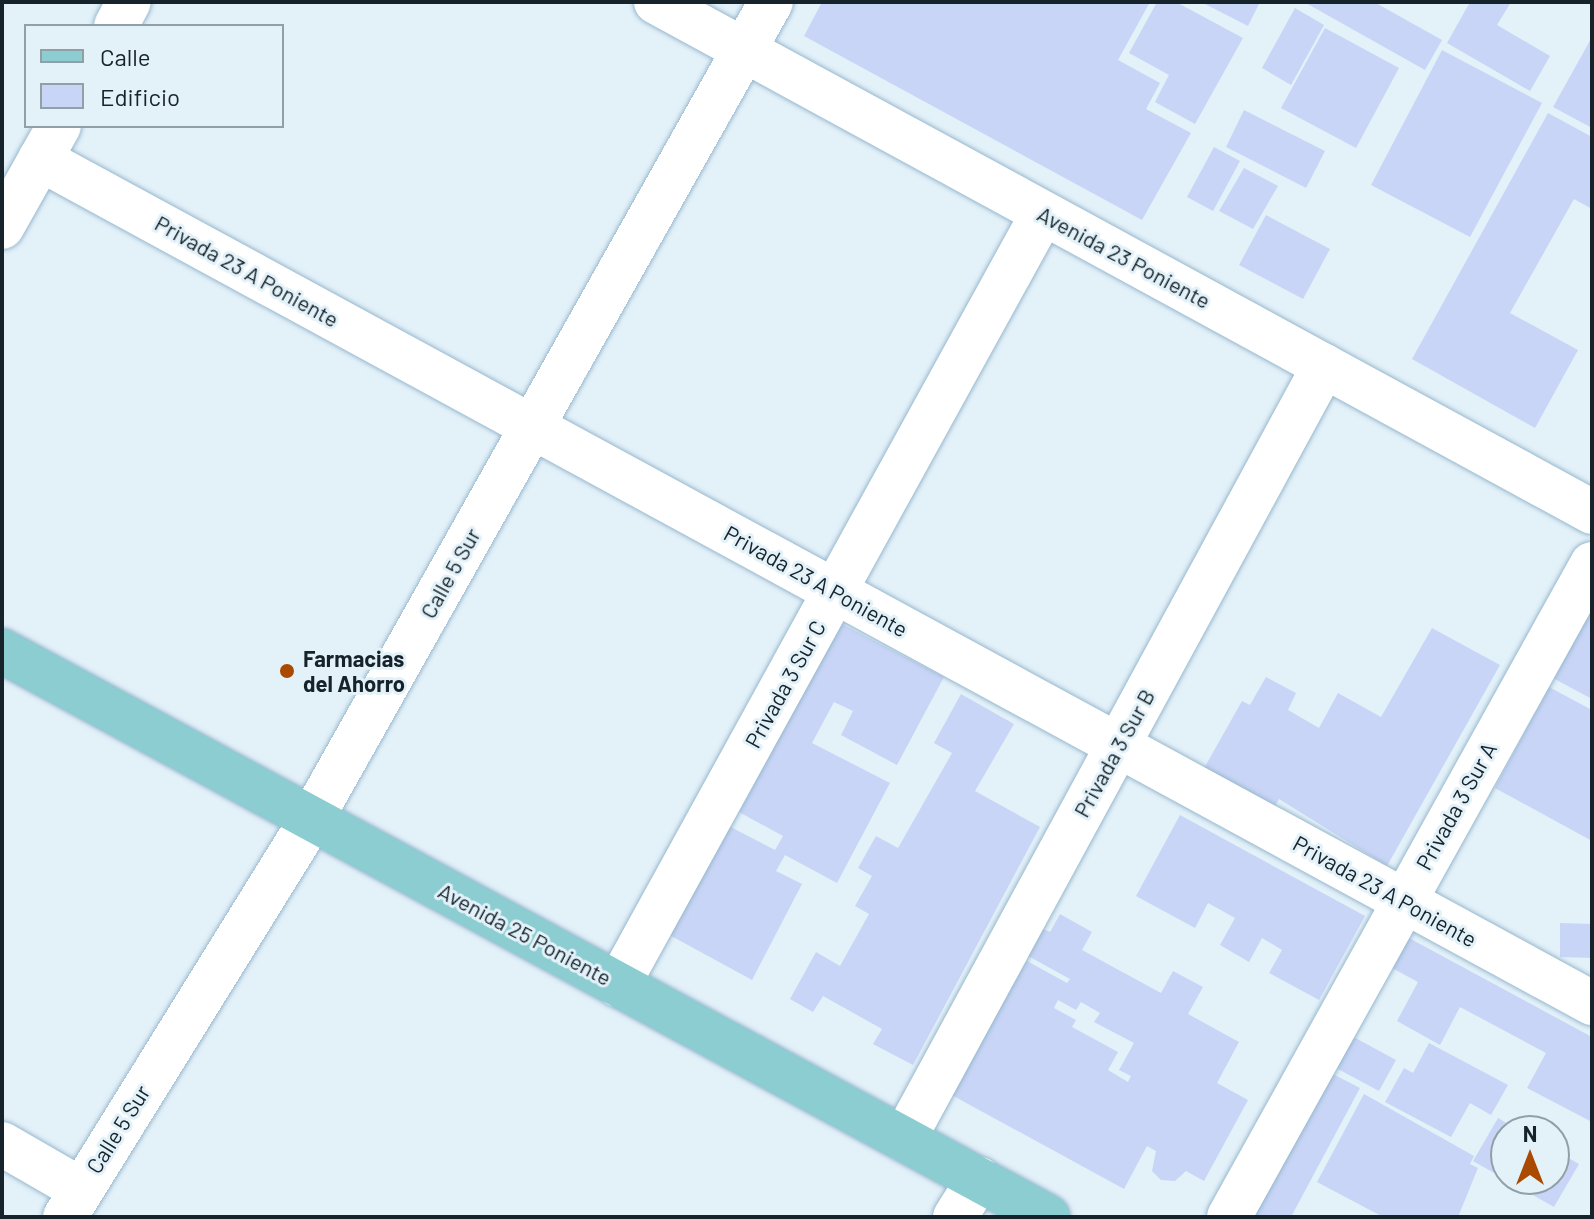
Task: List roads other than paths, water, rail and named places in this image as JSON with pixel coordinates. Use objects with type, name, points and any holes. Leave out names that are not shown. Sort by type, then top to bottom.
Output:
[{"type":"main road","name":"Avenida 25 Poniente","points":[[2,651],[1048,1217]]},
{"type":"street","points":[[117,24],[129,2]]},
{"type":"street","name":"Avenida 23 Poniente","points":[[656,2],[1592,512]]},
{"type":"street","name":"Calle 5 Sur","points":[[73,1203],[312,818],[771,2]]},
{"type":"street","points":[[2,227],[50,143]]},
{"type":"street","name":"Privada 23 A Poniente","points":[[50,143],[533,427],[1592,1003]]},
{"type":"street","name":"Privada 3 Sur C","points":[[618,985],[1043,213]]},
{"type":"street","name":"Privada 3 Sur B","points":[[904,1139],[1324,366]]},
{"type":"street","name":"Privada 3 Sur A","points":[[1229,1217],[1592,564]]},
{"type":"street","points":[[2,1144],[73,1203]]},
{"type":"street","points":[[955,1217],[979,1179]]},
{"type":"place","name":"Farmacias del Ahorro","points":[[287,671]]}]
